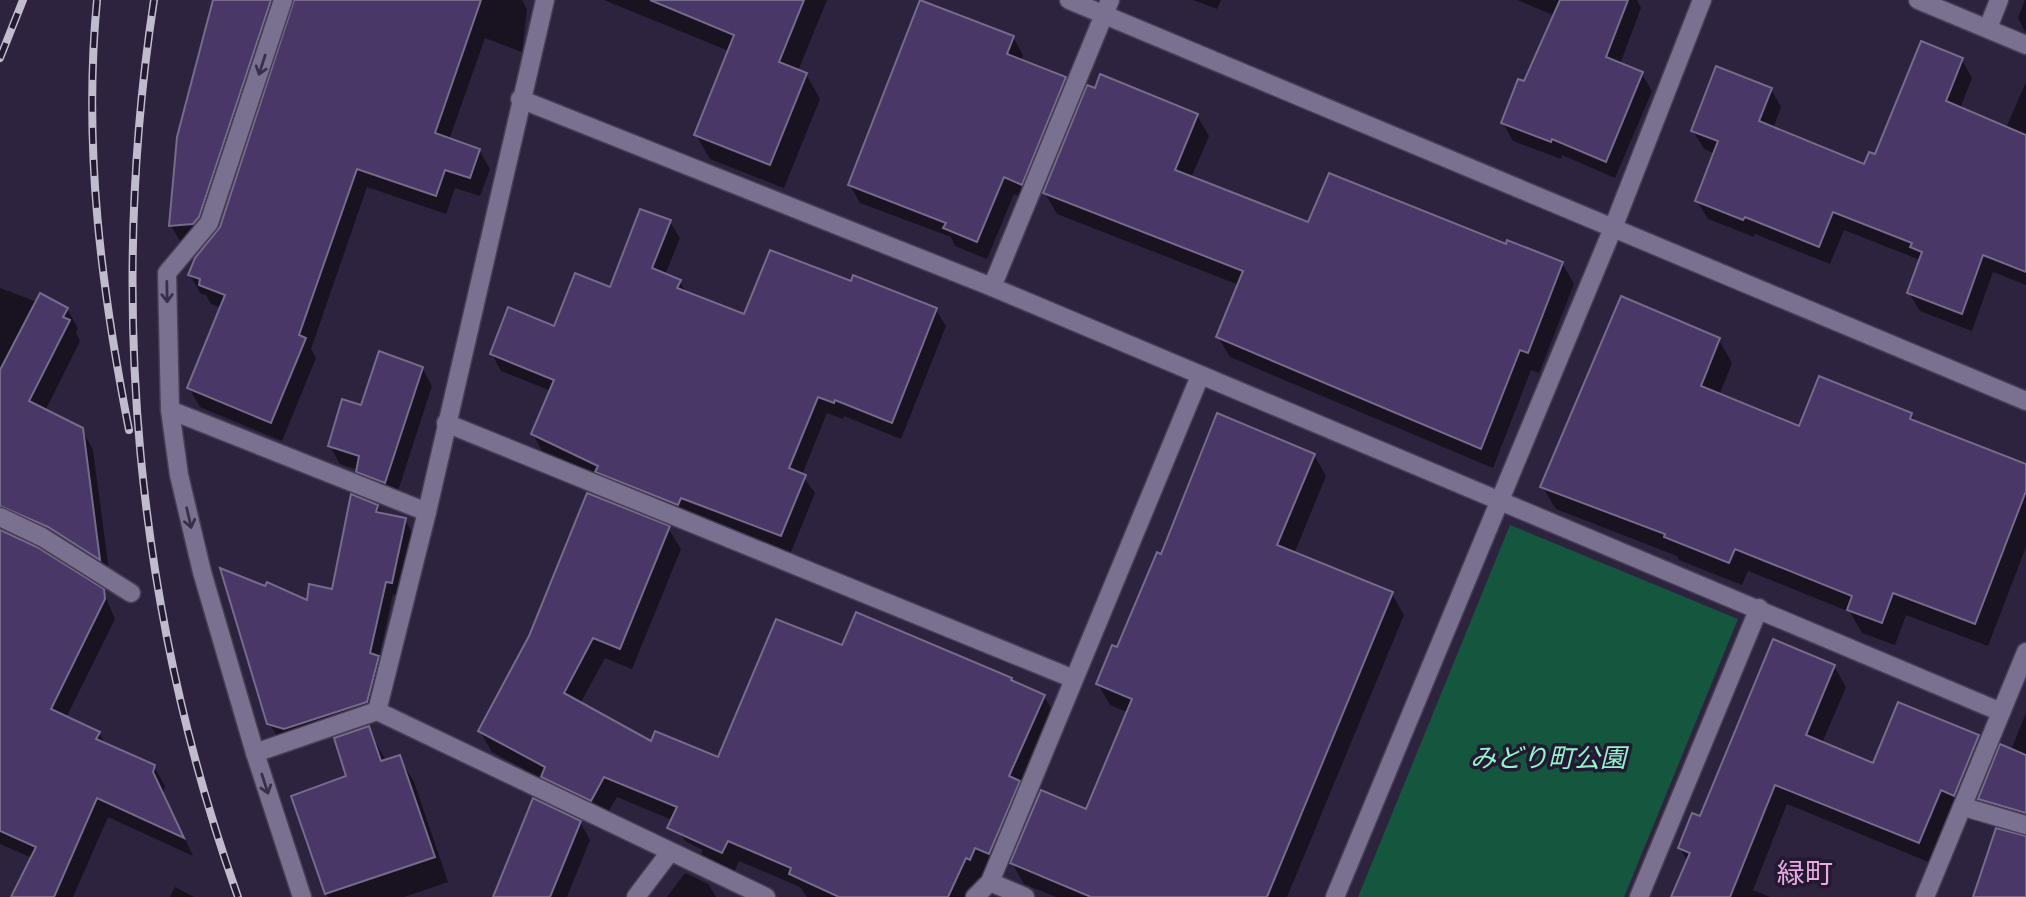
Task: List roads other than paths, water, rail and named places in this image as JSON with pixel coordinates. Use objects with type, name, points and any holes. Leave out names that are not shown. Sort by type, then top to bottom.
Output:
[{"type":"street","points":[[283,0],[209,223],[167,273],[170,410],[179,475],[202,572],[255,753],[302,897]]},
{"type":"street","points":[[377,710],[427,512],[520,99],[545,0]]},
{"type":"street","points":[[1069,0],[1107,7],[1613,228],[2026,401]]},
{"type":"street","points":[[1335,897],[1613,228],[1702,0]]},
{"type":"street","points":[[1918,0],[2026,45]]},
{"type":"street","points":[[1988,28],[1999,0]]},
{"type":"street","points":[[992,287],[1107,7]]},
{"type":"street","points":[[520,99],[992,287],[2001,712]]},
{"type":"street","points":[[975,897],[990,882],[1200,376]]},
{"type":"street","points":[[170,410],[427,512]]},
{"type":"street","points":[[446,423],[1074,679]]},
{"type":"street","points":[[0,517],[42,537],[131,593]]},
{"type":"street","points":[[1639,897],[1759,608]]},
{"type":"street","points":[[1925,897],[2026,652]]},
{"type":"street","points":[[255,753],[377,710],[766,897]]},
{"type":"street","points":[[1964,807],[2026,825]]},
{"type":"street","points":[[636,897],[670,852]]},
{"type":"street","points":[[990,882],[1025,897]]},
{"type":"railway","points":[[0,58],[23,0]]},
{"type":"railway","points":[[97,0],[92,109],[97,216],[110,323],[129,430]]},
{"type":"railway","points":[[154,0],[140,113],[133,227],[133,341],[140,454],[154,566],[175,678],[203,788],[238,897]]},
{"type":"district","name":"緑町","points":[[1805,873]]},
{"type":"park label","name":"みどり町公園","points":[[1548,758]]}]
